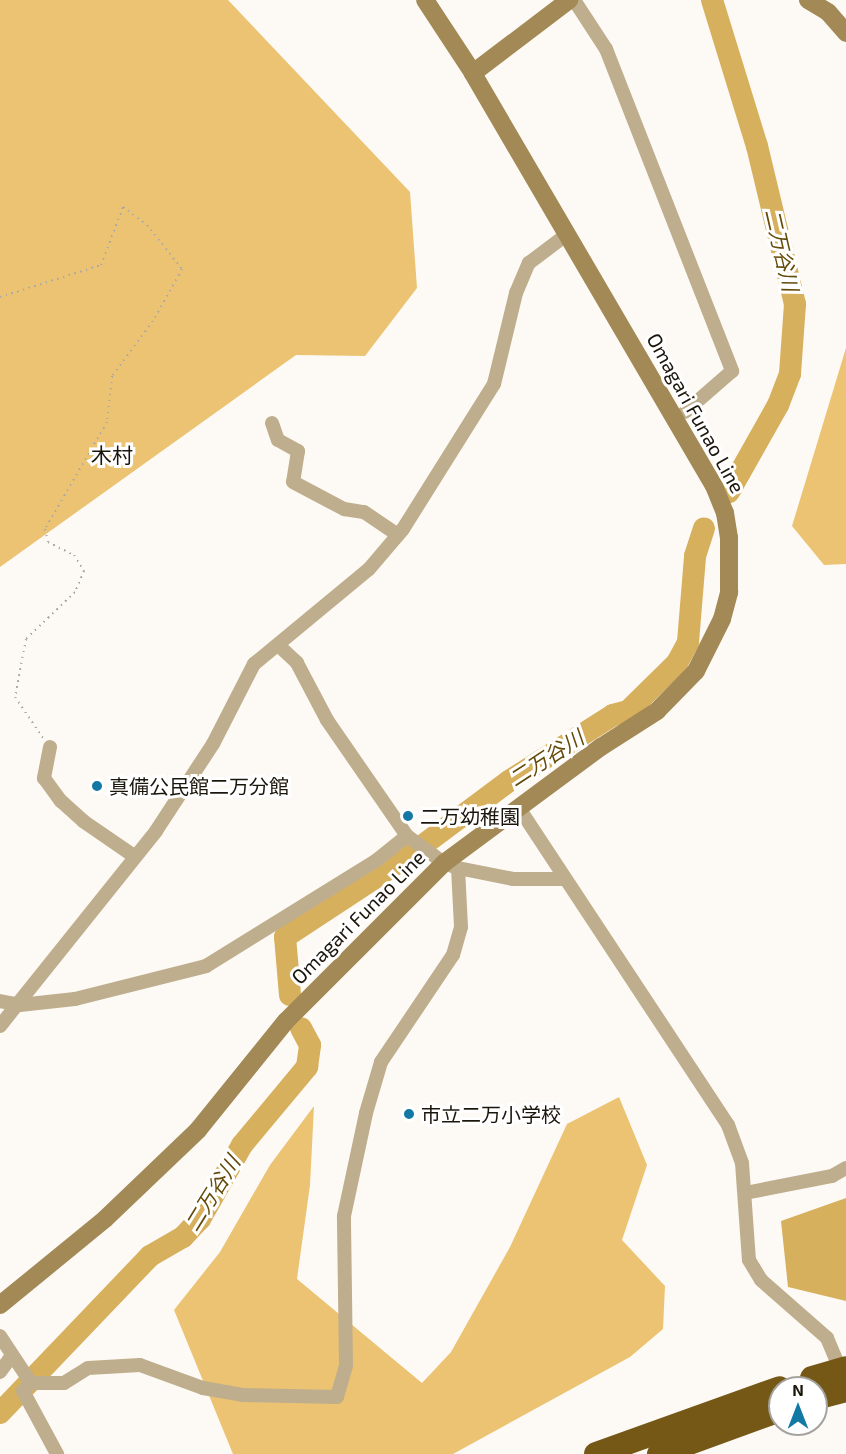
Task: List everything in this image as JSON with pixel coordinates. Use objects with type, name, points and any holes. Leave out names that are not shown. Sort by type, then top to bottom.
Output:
[{"type":"highway","points":[[828,1381],[846,1368]]},
{"type":"highway","points":[[828,1391],[846,1390]]},
{"type":"highway","points":[[596,1454],[768,1392]]},
{"type":"highway","points":[[659,1454],[768,1414]]},
{"type":"main road","name":"Omagari Funao Line","points":[[0,1305],[105,1219],[198,1130],[286,1021],[451,865],[519,808],[657,711],[696,671],[711,644],[729,592],[729,538],[725,513],[714,486],[473,74],[425,0]]},
{"type":"main road","points":[[473,74],[569,0]]},
{"type":"main road","points":[[808,0],[828,12],[846,33]]},
{"type":"street","points":[[574,0],[606,49],[732,371],[685,412]]},
{"type":"street","points":[[0,1026],[20,1005],[134,855],[156,831],[213,744],[254,664],[369,569],[398,535],[494,384],[516,293],[529,263],[566,235]]},
{"type":"street","points":[[272,423],[278,440],[298,451],[293,482],[344,509],[364,512],[398,535]]},
{"type":"street","points":[[278,645],[297,663],[327,720],[407,836],[451,865],[513,879],[564,879]]},
{"type":"street","points":[[50,747],[44,778],[61,801],[83,821],[134,855]]},
{"type":"street","points":[[519,808],[728,1125],[742,1163],[749,1260],[761,1280],[827,1338],[846,1383]]},
{"type":"street","points":[[0,1001],[20,1005],[75,999],[206,966],[377,860],[407,836]]},
{"type":"street","points":[[57,1454],[23,1391],[31,1383],[64,1383],[88,1368],[140,1365],[203,1388],[242,1395],[337,1396],[346,1365],[344,1215],[366,1113],[381,1062],[453,955],[461,927],[451,865]]},
{"type":"street","points":[[745,1193],[832,1176],[846,1168]]},
{"type":"street","points":[[0,1336],[11,1357],[31,1383]]},
{"type":"street","points":[[0,1372],[11,1357]]},
{"type":"path","points":[[0,297],[101,265],[123,207],[147,225],[182,269],[153,321],[112,376],[107,422],[45,529],[48,542],[74,555],[84,571],[75,592],[26,639],[15,697],[50,747]]},
{"type":"shaded area","points":[[0,0],[228,0],[410,192],[417,288],[365,356],[296,355],[0,567]]},
{"type":"shaded area","points":[[846,348],[846,564],[824,565],[792,526]]},
{"type":"shaded area","points":[[619,1097],[647,1165],[622,1240],[665,1286],[663,1329],[630,1357],[453,1454],[233,1454],[174,1310],[220,1252],[270,1165],[314,1106],[310,1185],[297,1279],[422,1383],[451,1352],[510,1247],[567,1124]]},
{"type":"shaded area","points":[[846,1198],[846,1301],[788,1287],[781,1221]]},
{"type":"waterway","name":"二万谷川","points":[[712,0],[757,146],[795,304],[790,374],[778,405],[729,492]]},
{"type":"waterway","name":"二万谷川","points":[[290,995],[285,937],[407,857],[509,781],[613,715],[628,711],[677,663],[688,642],[695,556],[704,528]]},
{"type":"waterway","name":"二万谷川","points":[[0,1413],[150,1256],[183,1237],[200,1219],[242,1145],[307,1067],[310,1045],[301,1028]]},
{"type":"place","name":"真備公民館二万分館","points":[[97,786]]},
{"type":"place","name":"二万幼稚園","points":[[408,816]]},
{"type":"place","name":"市立二万小学校","points":[[409,1114]]},
{"type":"district","name":"木村","points":[[112,455]]}]
